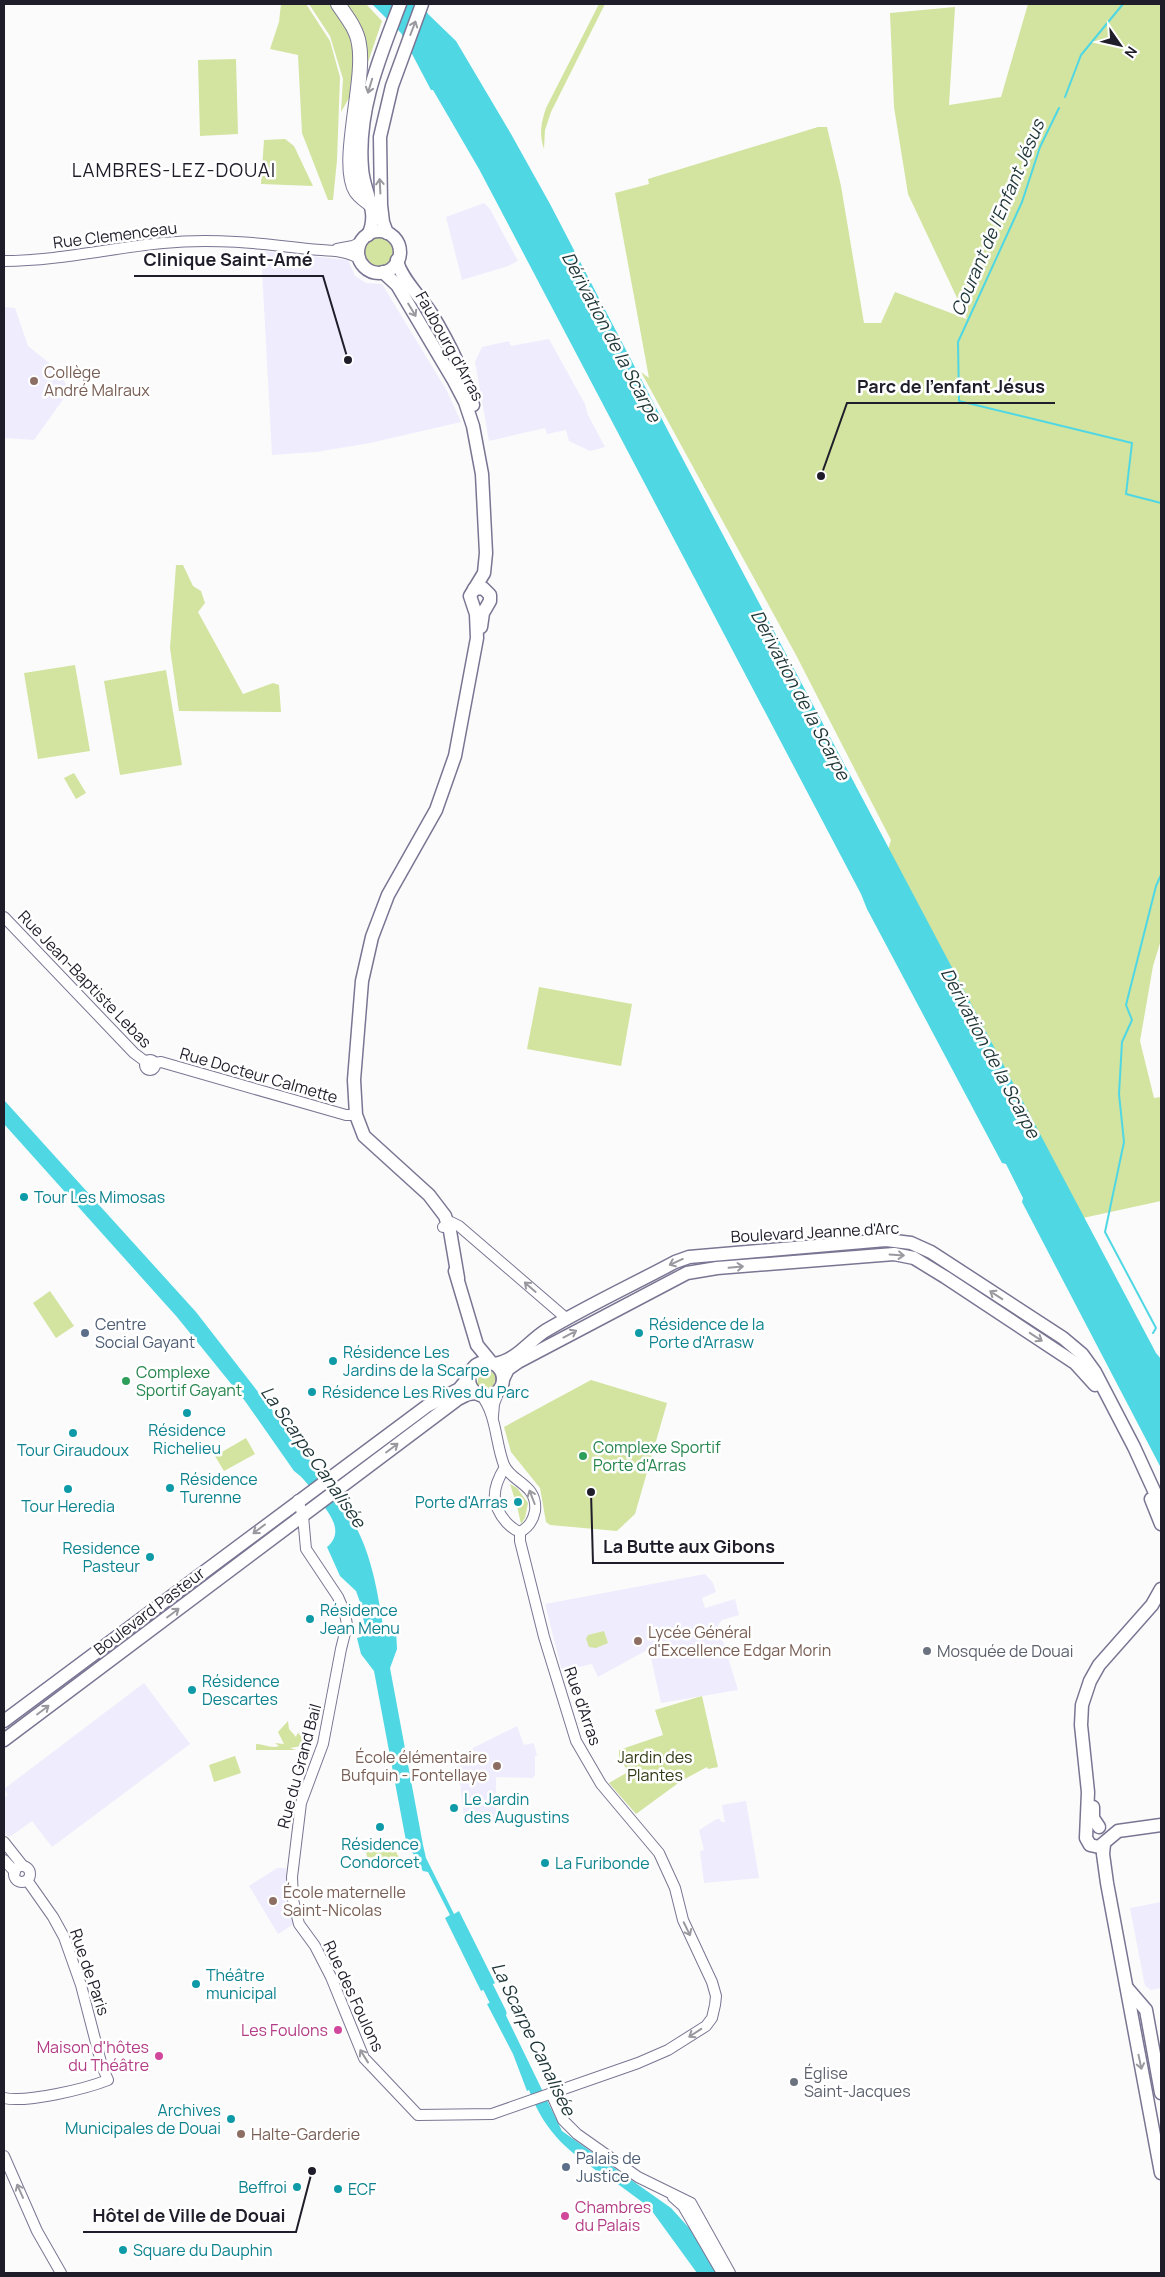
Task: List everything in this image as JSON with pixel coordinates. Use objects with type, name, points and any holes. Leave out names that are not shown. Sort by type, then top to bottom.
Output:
[{"type":"highway","points":[[338,4],[354,29],[360,44],[361,63],[352,135],[352,172],[355,188],[370,204]]},
{"type":"main road","points":[[400,4],[370,87],[361,132],[362,170],[373,220],[358,250],[360,259],[370,270],[384,272],[392,268],[398,260],[398,244],[387,233],[383,222],[380,137],[389,97],[422,4]]},
{"type":"main road","points":[[364,238],[378,232],[387,233]]},
{"type":"main road","name":"Faubourg d'Arras","points":[[398,260],[400,271],[425,304],[443,334],[462,374],[474,406],[488,480],[492,543],[488,590]]},
{"type":"main road","name":"Faubourg d'Arras","points":[[384,272],[397,285],[436,349],[459,389],[471,419],[482,474],[486,548],[484,573],[474,589]]},
{"type":"main road","points":[[469,1323],[474,1357],[470,1386],[478,1394],[491,1396],[502,1384],[501,1370],[479,1349],[469,1323],[443,1213],[429,1195],[369,1142],[352,1116],[361,990],[368,952],[388,895],[430,823],[455,756],[476,651],[483,616],[490,598],[488,590],[482,587],[474,589],[469,598],[474,606],[477,628],[476,651]]},
{"type":"main road","points":[[474,606],[480,608],[487,605]]},
{"type":"main road","name":"Boulevard Jeanne d'Arc","points":[[492,1363],[511,1359],[539,1335],[675,1262],[689,1257],[886,1240],[912,1243],[931,1252],[1063,1338],[1082,1354],[1095,1372],[1120,1419],[1161,1506]]},
{"type":"main road","name":"Boulevard Jeanne d'Arc","points":[[502,1384],[508,1369],[518,1362],[687,1273],[717,1268],[902,1255],[919,1261],[1058,1351],[1084,1371],[1095,1386],[1117,1425],[1161,1524]]},
{"type":"main road","points":[[471,1372],[481,1362],[492,1363]]},
{"type":"main road","name":"Boulevard Pasteur","points":[[4,1721],[329,1477],[427,1406],[461,1388],[471,1372]]},
{"type":"main road","name":"Boulevard Pasteur","points":[[4,1740],[458,1399],[468,1394],[478,1394]]},
{"type":"main road","points":[[1099,1836],[1086,1812],[1088,1788],[1080,1720],[1086,1693],[1099,1664],[1152,1605],[1161,1590]]},
{"type":"main road","points":[[1160,1601],[1105,1662],[1095,1679],[1088,1700],[1086,1717],[1094,1790],[1092,1815],[1099,1836],[1097,1854],[1106,1883],[1161,2172]]},
{"type":"main road","points":[[1099,1836],[1119,1823],[1161,1819]]},
{"type":"main road","points":[[1099,1836],[1118,1831],[1161,1825]]},
{"type":"main road","points":[[1127,1988],[1146,2010],[1161,2093]]},
{"type":"street","name":"Rue Clemenceau","points":[[319,251],[350,247],[364,238]]},
{"type":"street","name":"Rue Clemenceau","points":[[4,261],[72,256],[176,242],[245,242],[319,251],[346,252],[360,259]]},
{"type":"street","name":"Rue Jean-Baptiste Lebas","points":[[4,918],[134,1054],[150,1062]]},
{"type":"street","name":"Rue Docteur Calmette","points":[[150,1062],[162,1063],[352,1116]]},
{"type":"street","points":[[445,1225],[454,1223],[459,1226],[567,1319]]},
{"type":"street","points":[[493,1422],[494,1404],[502,1384]]},
{"type":"street","points":[[478,1394],[489,1407],[505,1467],[528,1488],[534,1499],[533,1520],[529,1526],[520,1532],[512,1528],[499,1513],[495,1505],[500,1476],[505,1467]]},
{"type":"street","name":"Rue du Grand Bail","points":[[302,1497],[308,1512],[306,1549],[343,1607],[347,1619],[325,1735],[317,1763],[301,1803],[296,1833],[292,1896],[296,1917],[304,1932]]},
{"type":"street","name":"Rue d'Arras","points":[[520,1532],[520,1541],[544,1637],[576,1741],[601,1784],[657,1848],[677,1895],[683,1920],[712,1982],[715,1993],[714,2010],[706,2026],[668,2050],[548,2094]]},
{"type":"street","points":[[4,1842],[19,1869]]},
{"type":"street","points":[[4,1860],[19,1869]]},
{"type":"street","name":"Rue de Paris","points":[[4,2098],[13,2099],[51,2094],[108,2080],[103,2070],[81,1985],[64,1937],[53,1917],[27,1880],[30,1872],[19,1869]]},
{"type":"street","name":"Rue des Foulons","points":[[304,1932],[315,1946],[332,1977],[364,2058],[418,2115],[492,2114],[548,2094]]},
{"type":"street","points":[[548,2094],[563,2120],[572,2130],[638,2177],[687,2200],[693,2206],[730,2273]]},
{"type":"street","points":[[4,2156],[35,2226],[61,2273]]},
{"type":"street","points":[[666,2191],[683,2206],[722,2273]]},
{"type":"shaded area","points":[[484,203],[490,209],[518,261],[508,266],[462,280],[446,217]]},
{"type":"shaded area","points":[[261,251],[348,260],[355,276],[366,283],[382,284],[447,391],[461,422],[370,443],[316,452],[272,455]]},
{"type":"shaded area","name":"Collège André Malraux","points":[[4,307],[15,308],[28,346],[59,371],[69,391],[34,440],[4,438]]},
{"type":"shaded area","points":[[549,339],[585,404],[588,415],[605,447],[590,451],[569,441],[566,430],[547,434],[545,428],[489,441],[475,362],[482,347],[509,341],[511,346]]},
{"type":"shaded area","name":"Lycée Général d'Excellence Edgar Morin","points":[[705,1574],[713,1583],[716,1592],[702,1598],[705,1608],[735,1599],[739,1615],[722,1620],[718,1625],[738,1690],[661,1703],[649,1649],[598,1677],[592,1664],[562,1671],[545,1604]]},
{"type":"shaded area","points":[[144,1683],[190,1744],[52,1847],[32,1821],[11,1836],[7,1836],[4,1831],[4,1798],[8,1795],[4,1789]]},
{"type":"shaded area","name":"École élémentaire Bufquin - Fontellaye","points":[[517,1726],[524,1745],[534,1743],[537,1756],[535,1756],[535,1775],[533,1778],[496,1777],[496,1819],[464,1818],[457,1756]]},
{"type":"shaded area","points":[[746,1801],[759,1878],[704,1883],[700,1851],[704,1850],[699,1830],[717,1819],[725,1822],[722,1805]]},
{"type":"shaded area","name":"École maternelle Saint-Nicolas","points":[[277,1868],[286,1868],[289,1916],[294,1924],[278,1934],[249,1886]]},
{"type":"shaded area","points":[[1161,1902],[1161,1988],[1151,1990],[1145,1986],[1130,1908]]},
{"type":"green space","points":[[281,4],[306,4],[330,41],[340,77],[337,160],[333,200],[328,200],[302,133],[298,55],[270,49],[279,22]]},
{"type":"green space","points":[[309,4],[366,4],[382,21],[366,68],[341,112],[343,79],[330,36]]},
{"type":"green space","points":[[599,4],[605,4],[551,112],[545,130],[544,149],[541,128],[546,108]]},
{"type":"green space","points":[[1028,4],[1161,4],[1161,940],[1153,966],[1140,1041],[1154,1098],[1161,1097],[1161,1201],[1046,1226],[874,897],[891,840],[796,655],[641,372],[649,378],[615,193],[649,184],[648,179],[818,127],[827,127],[841,186],[864,323],[881,323],[895,292],[967,319],[908,194],[894,107],[890,13],[955,7],[949,105],[1001,97]]},
{"type":"green space","points":[[236,59],[238,134],[200,136],[198,60]]},
{"type":"green space","points":[[285,139],[294,146],[313,186],[261,184],[264,140]]},
{"type":"green space","points":[[379,238],[389,242],[393,252],[389,262],[379,266],[369,262],[365,252],[369,242]]},
{"type":"green space","points":[[176,565],[183,565],[193,586],[201,591],[205,603],[198,612],[243,694],[273,683],[279,685],[281,712],[179,711],[170,648]]},
{"type":"green space","points":[[75,665],[90,751],[38,759],[24,673]]},
{"type":"green space","points":[[166,670],[182,765],[120,775],[104,681]]},
{"type":"green space","points":[[74,773],[86,793],[76,799],[64,778]]},
{"type":"green space","points":[[539,987],[632,1004],[621,1066],[527,1049]]},
{"type":"green space","points":[[50,1291],[74,1326],[56,1338],[33,1303]]},
{"type":"green space","points":[[485,1369],[493,1371],[496,1377],[492,1387],[483,1389],[477,1384],[480,1371]]},
{"type":"green space","name":"Complexe Sportif Porte d'Arras","points":[[591,1380],[667,1403],[635,1514],[617,1531],[550,1525],[546,1522],[540,1488],[511,1452],[504,1427]]},
{"type":"green space","points":[[246,1438],[255,1454],[224,1471],[215,1456]]},
{"type":"green space","points":[[510,1484],[517,1488],[528,1503],[525,1518],[521,1524],[517,1506],[521,1504],[522,1500],[518,1497],[515,1500]]},
{"type":"green space","points":[[604,1631],[608,1643],[596,1648],[589,1647],[586,1639],[588,1635]]},
{"type":"green space","name":"Jardin des Plantes","points":[[702,1696],[718,1767],[708,1769],[707,1767],[681,1781],[636,1814],[609,1783],[628,1772],[619,1756],[619,1750],[663,1735],[655,1710]]},
{"type":"green space","points":[[288,1721],[289,1729],[296,1737],[297,1734],[302,1732],[303,1742],[301,1746],[290,1748],[296,1750],[256,1750],[256,1744],[273,1747],[279,1746],[275,1743],[284,1744],[278,1732]]},
{"type":"green space","points":[[235,1756],[241,1773],[214,1782],[209,1765]]},
{"type":"green space","points":[[390,1841],[401,1861],[367,1857],[366,1851]]},
{"type":"water","name":"Dérivation de la Scarpe","points":[[372,4],[423,4],[428,14],[456,41],[550,204],[677,448],[1156,1353],[1161,1359],[1161,1468],[1022,1202],[1023,1198],[1006,1164],[1002,1163],[867,909],[861,894],[479,169],[433,90],[431,90],[401,33]]},
{"type":"water","points":[[4,1100],[196,1312],[307,1455],[323,1482],[355,1525],[371,1567],[383,1626],[389,1631],[396,1629],[397,1649],[390,1668],[426,1858],[454,1914],[459,1911],[495,1983],[481,1991],[445,1918],[450,1915],[428,1872],[423,1871],[406,1841],[374,1671],[361,1654],[357,1638],[366,1632],[360,1602],[356,1591],[340,1576],[327,1547],[335,1535],[335,1528],[330,1515],[307,1483],[294,1471],[245,1401],[177,1317],[4,1124]]},
{"type":"water","points":[[498,1999],[562,2131],[671,2208],[691,2230],[717,2273],[697,2273],[649,2207],[583,2161],[552,2132],[543,2120],[529,2090],[527,2091],[513,2054],[487,2004]]},
{"type":"waterway","name":"Courant de l'Enfant Jésus","points":[[1065,97],[1081,55],[1123,4]]},
{"type":"waterway","name":"Courant de l'Enfant Jésus","points":[[1059,108],[1040,147],[1022,202],[958,342],[959,401],[1132,443],[1126,494],[1161,503]]},
{"type":"waterway","name":"Courant de l'Enfant Jésus","points":[[1153,1333],[1156,1328],[1105,1232],[1124,1142],[1119,1094],[1122,1042],[1132,1020],[1126,1005],[1156,886],[1161,875]]},
{"type":"waterway","name":"La Scarpe Canalisée","points":[[481,1973],[501,2013]]},
{"type":"place","name":"Clinique Saint-Amé","points":[[348,360]]},
{"type":"place","name":"Collège André Malraux","points":[[34,381]]},
{"type":"place","name":"Parc de l'enfant Jésus","points":[[821,476]]},
{"type":"place","name":"Tour Les Mimosas","points":[[24,1197]]},
{"type":"place","name":"Centre Social Gayant","points":[[85,1333]]},
{"type":"place","name":"Résidence de la Porte d'Arrasw","points":[[639,1333]]},
{"type":"place","name":"Résidence Les Jardins de la Scarpe","points":[[333,1361]]},
{"type":"place","name":"Complexe Sportif Gayant","points":[[126,1381]]},
{"type":"place","name":"Résidence Les Rives du Parc","points":[[312,1392]]},
{"type":"place","name":"Résidence Richelieu","points":[[187,1413]]},
{"type":"place","name":"Tour Giraudoux","points":[[73,1433]]},
{"type":"place","name":"Complexe Sportif Porte d'Arras","points":[[583,1456]]},
{"type":"place","name":"Résidence Turenne","points":[[170,1488]]},
{"type":"place","name":"Tour Heredia","points":[[68,1489]]},
{"type":"place","name":"La Butte aux Gibons","points":[[591,1492]]},
{"type":"place","name":"Porte d'Arras","points":[[518,1502]]},
{"type":"place","name":"Residence Pasteur","points":[[150,1557]]},
{"type":"place","name":"Résidence Jean Menu","points":[[310,1619]]},
{"type":"place","name":"Lycée Général d'Excellence Edgar Morin","points":[[638,1641]]},
{"type":"place","name":"Mosquée de Douai","points":[[927,1651]]},
{"type":"place","name":"Résidence Descartes","points":[[192,1690]]},
{"type":"place","name":"École élémentaire Bufquin - Fontellaye","points":[[497,1766]]},
{"type":"place","name":"Le Jardin des Augustins","points":[[454,1808]]},
{"type":"place","name":"Résidence Condorcet","points":[[380,1827]]},
{"type":"place","name":"La Furibonde","points":[[545,1863]]},
{"type":"place","name":"École maternelle Saint-Nicolas","points":[[273,1901]]},
{"type":"place","name":"Théâtre municipal","points":[[196,1984]]},
{"type":"place","name":"Les Foulons","points":[[338,2030]]},
{"type":"place","name":"Maison d'hôtes du Théâtre","points":[[159,2056]]},
{"type":"place","name":"Église Saint-Jacques","points":[[794,2082]]},
{"type":"place","name":"Archives Municipales de Douai","points":[[231,2119]]},
{"type":"place","name":"Halte-Garderie","points":[[241,2134]]},
{"type":"place","name":"Palais de Justice","points":[[566,2167]]},
{"type":"place","name":"Hôtel de Ville de Douai","points":[[312,2171]]},
{"type":"place","name":"Beffroi","points":[[297,2187]]},
{"type":"place","name":"ECF","points":[[338,2189]]},
{"type":"place","name":"Chambres du Palais","points":[[565,2216]]},
{"type":"place","name":"Square du Dauphin","points":[[123,2250]]},
{"type":"district","name":"LAMBRES-LEZ-DOUAI","points":[[174,170]]}]
